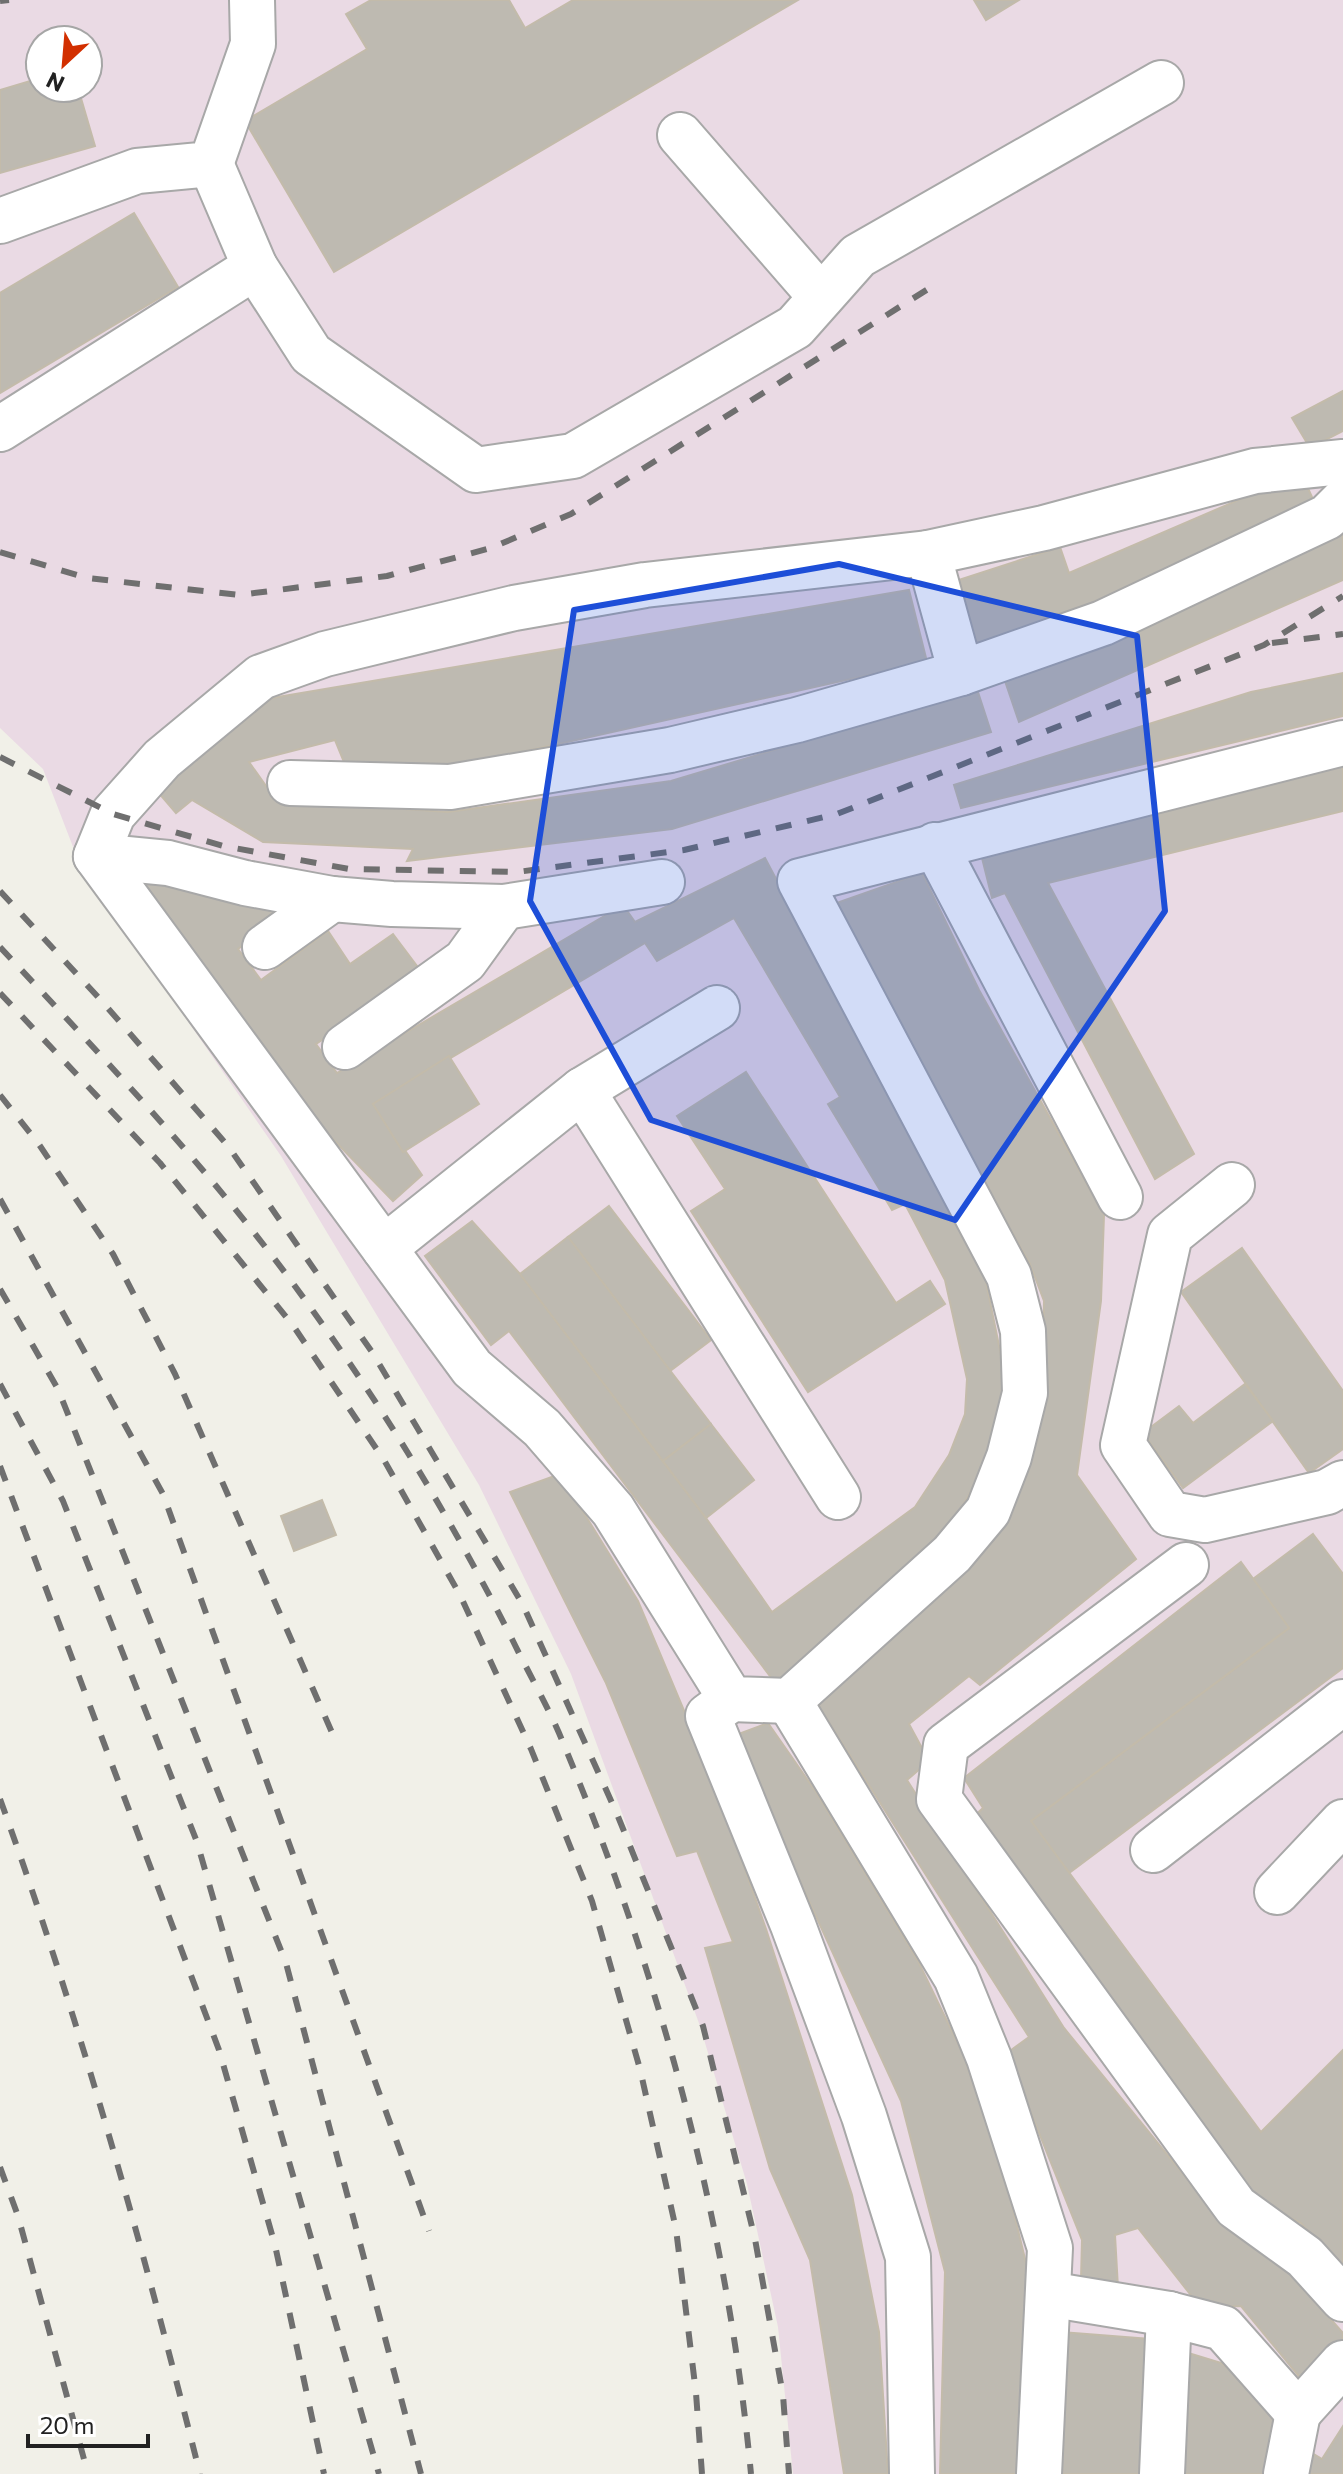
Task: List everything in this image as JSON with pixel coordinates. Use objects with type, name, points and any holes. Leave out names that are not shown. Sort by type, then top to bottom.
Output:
[{"type":"lane","points":[[252,0],[253,44],[211,164],[255,267],[311,354],[476,470],[573,456],[795,327],[858,256],[1161,83]]},
{"type":"lane","points":[[680,135],[821,297]]},
{"type":"lane","points":[[0,221],[137,171],[211,164]]},
{"type":"lane","points":[[0,429],[255,267]]},
{"type":"lane","points":[[96,856],[113,814],[162,759],[261,677],[325,654],[514,608],[645,585],[928,553],[1044,528],[1255,471],[1343,462]]},
{"type":"lane","points":[[290,783],[450,787],[670,750],[797,720],[961,673],[1103,623],[1327,517],[1343,501]]},
{"type":"lane","points":[[928,553],[961,673]]},
{"type":"lane","points":[[912,2474],[908,2257],[864,2116],[826,2013],[708,1716],[731,1699],[789,1701],[952,1554],[988,1511],[1009,1457],[1025,1393],[1023,1331],[1009,1276],[800,881],[1343,743]]},
{"type":"lane","points":[[935,845],[1120,1197]]},
{"type":"lane","points":[[96,856],[168,863],[245,883],[332,899],[504,907],[662,882]]},
{"type":"lane","points":[[96,856],[472,1368],[542,1428],[613,1510],[731,1699]]},
{"type":"lane","points":[[265,947],[332,899]]},
{"type":"lane","points":[[345,1047],[465,961],[504,907]]},
{"type":"lane","points":[[384,1248],[582,1090],[717,1008]]},
{"type":"lane","points":[[582,1090],[838,1497]]},
{"type":"lane","points":[[1232,1185],[1170,1235],[1123,1445],[1170,1514],[1205,1520],[1327,1492],[1343,1483]]},
{"type":"lane","points":[[1186,1565],[946,1745],[939,1799],[1236,2207],[1305,2257],[1343,2299]]},
{"type":"lane","points":[[789,1701],[956,1977],[989,2058],[1050,2248],[1039,2474]]},
{"type":"lane","points":[[1153,1850],[1343,1702]]},
{"type":"lane","points":[[1277,1892],[1343,1822]]},
{"type":"lane","points":[[1048,2294],[1169,2314],[1223,2328],[1298,2413]]},
{"type":"lane","points":[[1162,2474],[1169,2314]]},
{"type":"lane","points":[[1286,2474],[1298,2413],[1343,2363]]},
{"type":"highlighted area","points":[[839,564],[1137,636],[1165,911],[955,1220],[651,1120],[530,901],[574,610]]},
{"type":"shaded area","points":[[0,0],[1343,0],[1343,2474],[793,2474],[778,2327],[747,2184],[700,2026],[571,1674],[479,1485],[281,1156],[80,865],[43,769],[0,728]]},
{"type":"building","points":[[371,0],[509,0],[525,28],[573,0],[798,0],[334,272],[245,121],[367,49],[346,14]]},
{"type":"building","points":[[974,0],[1019,0],[986,20]]},
{"type":"building","points":[[24,83],[24,104],[83,104],[95,146],[0,173],[0,90]]},
{"type":"building","points":[[134,213],[178,287],[0,393],[0,293]]},
{"type":"building","points":[[1343,391],[1343,431],[1310,448],[1292,418]]},
{"type":"building","points":[[1301,473],[1317,508],[1115,604],[978,647],[959,580],[1060,547],[1069,573]]},
{"type":"building","points":[[1343,523],[1343,580],[1019,722],[1004,678]]},
{"type":"building","points":[[909,590],[927,662],[450,768],[346,767],[335,740],[249,762],[276,800],[448,812],[671,781],[977,689],[991,732],[672,829],[407,861],[413,849],[263,842],[192,800],[176,813],[157,791],[272,698]]},
{"type":"building","points":[[1343,673],[1343,716],[961,808],[954,785],[1251,692]]},
{"type":"building","points":[[1343,757],[1343,811],[1048,883],[1194,1154],[1155,1179],[1005,893],[992,898],[981,854]]},
{"type":"building","points":[[765,858],[984,1272],[1005,1375],[1000,1424],[982,1472],[947,1533],[776,1684],[509,1331],[491,1345],[425,1256],[472,1221],[520,1274],[706,1518],[772,1612],[915,1507],[949,1455],[965,1414],[967,1379],[945,1280],[905,1204],[892,1210],[828,1104],[840,1097],[734,918],[657,961],[645,943],[373,1104],[422,1175],[393,1201],[331,1137],[136,883],[172,873],[287,913],[238,949],[261,980],[328,931],[350,964],[393,934],[423,974],[316,1044],[337,1073],[623,905],[635,922]]},
{"type":"building","points":[[922,873],[979,990],[1104,1215],[1101,1301],[1077,1475],[1136,1559],[980,1685],[969,1676],[909,1724],[929,1761],[907,1780],[1064,2028],[1223,2223],[1289,2272],[1343,2333],[1343,2340],[1302,2380],[1241,2306],[1201,2308],[1138,2228],[1115,2235],[1118,2288],[1081,2279],[1082,2240],[1007,2053],[1029,2037],[816,1702],[1015,1498],[1037,1441],[1042,1405],[1044,1301],[1030,1264],[828,906]]},
{"type":"building","points":[[449,1056],[479,1104],[403,1152],[373,1104]]},
{"type":"building","points":[[746,1072],[896,1303],[930,1281],[945,1304],[808,1392],[691,1211],[725,1189],[677,1116]]},
{"type":"building","points":[[609,1206],[711,1340],[670,1371],[568,1237]]},
{"type":"building","points":[[568,1237],[711,1424],[663,1461],[520,1274]]},
{"type":"building","points":[[1242,1248],[1343,1391],[1343,1449],[1309,1473],[1181,1292]]},
{"type":"building","points":[[1245,1384],[1273,1421],[1183,1488],[1143,1433],[1179,1406],[1193,1423]]},
{"type":"building","points":[[711,1424],[754,1480],[706,1518],[663,1461]]},
{"type":"building","points":[[560,1474],[638,1601],[714,1782],[766,1929],[852,2195],[879,2332],[888,2474],[844,2474],[810,2260],[770,2169],[705,1948],[733,1942],[697,1851],[677,1856],[606,1683],[510,1492]]},
{"type":"building","points":[[322,1500],[336,1535],[294,1551],[281,1516]]},
{"type":"building","points":[[1313,1534],[1343,1574],[1343,1668],[1069,1873],[1031,1821],[1289,1628],[1253,1579]]},
{"type":"building","points":[[1241,1562],[1289,1628],[1031,1821],[1261,2132],[1343,2050],[1343,2271],[1301,2223],[1247,2196],[971,1819],[983,1808],[964,1778]]},
{"type":"building","points":[[768,1723],[816,1792],[918,1961],[962,2052],[1001,2160],[1027,2267],[1020,2474],[940,2474],[945,2272],[901,2101],[733,1736]]},
{"type":"building","points":[[1061,2332],[1150,2339],[1142,2474],[1054,2474]]},
{"type":"building","points":[[1185,2352],[1221,2363],[1279,2406],[1271,2474],[1180,2474]]},
{"type":"building","points":[[1343,2426],[1343,2474],[1300,2474],[1307,2450],[1322,2459]]},
{"type":"railway","points":[[0,1],[9,0]]},
{"type":"railway","points":[[0,552],[87,578],[239,595],[387,576],[491,548],[571,514],[928,289]]},
{"type":"railway","points":[[0,757],[113,814],[223,846],[349,869],[517,872],[684,850],[837,814],[1264,645],[1343,596]]},
{"type":"railway","points":[[1272,643],[1343,634]]},
{"type":"railway","points":[[0,891],[99,998],[228,1146],[372,1352],[523,1605],[617,1814],[703,2026],[755,2239],[783,2395],[789,2474]]},
{"type":"railway","points":[[0,947],[202,1169],[313,1311],[394,1430],[443,1512],[548,1709],[595,1822],[627,1912],[683,2096],[725,2284],[751,2474]]},
{"type":"railway","points":[[0,993],[160,1163],[292,1324],[384,1460],[460,1595],[531,1749],[592,1901],[640,2069],[676,2229],[696,2393],[702,2474]]},
{"type":"railway","points":[[0,1095],[38,1143],[113,1254],[175,1374],[337,1744]]},
{"type":"railway","points":[[0,1199],[163,1494],[429,2231]]},
{"type":"railway","points":[[0,1289],[58,1389],[286,1963],[421,2474]]},
{"type":"railway","points":[[0,1384],[63,1501],[197,1842],[379,2474]]},
{"type":"railway","points":[[0,1466],[219,2050],[275,2245],[324,2474]]},
{"type":"railway","points":[[0,1799],[57,1966],[109,2134],[200,2474]]},
{"type":"railway","points":[[0,2167],[18,2216],[88,2474]]}]
